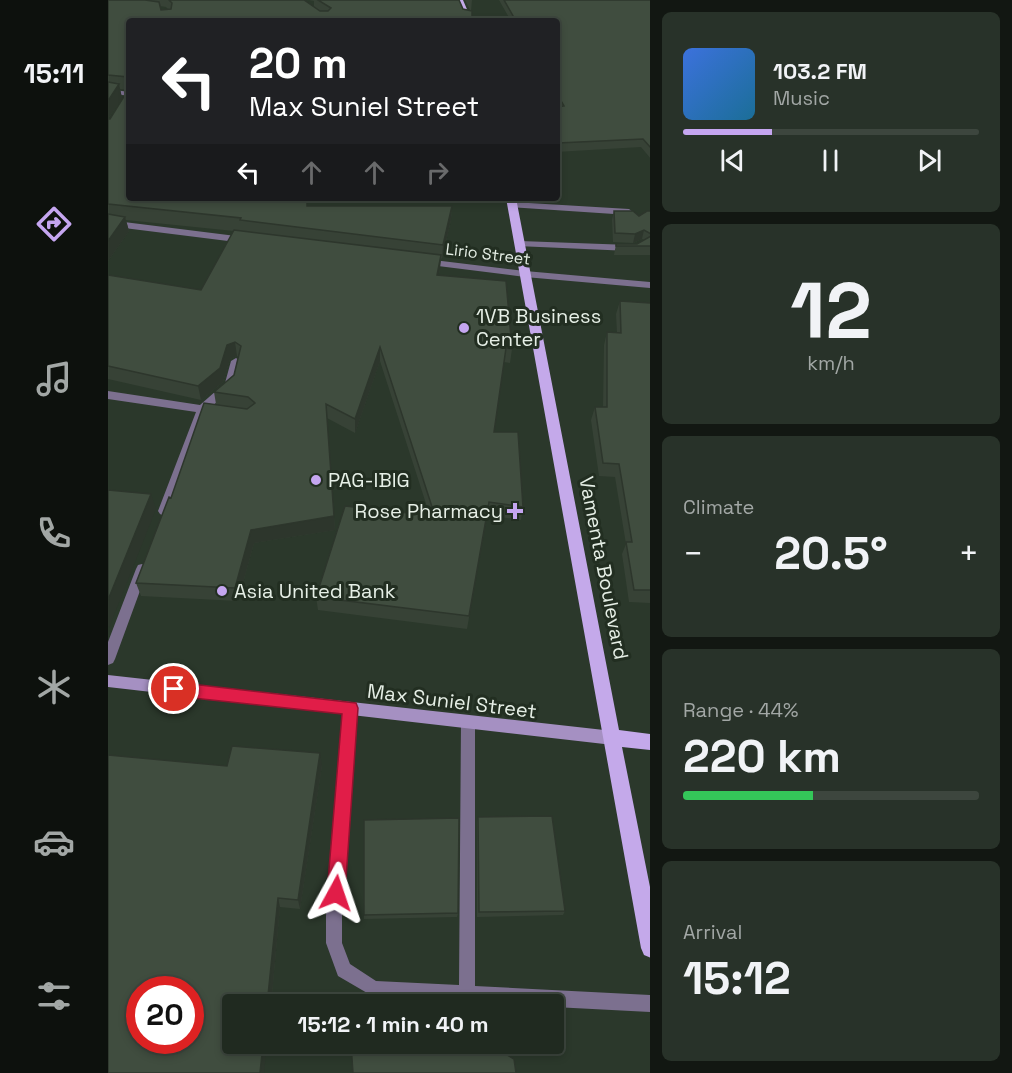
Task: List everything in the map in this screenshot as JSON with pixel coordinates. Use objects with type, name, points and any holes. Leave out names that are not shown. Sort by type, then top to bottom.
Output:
[{"type":"main road","points":[[459,0],[467,18]]},
{"type":"main road","name":"Vamenta Boulevard","points":[[512,201],[650,942]]},
{"type":"main road","name":"Max Suniel Street","points":[[108,681],[613,738]]},
{"type":"main road","points":[[613,738],[650,742]]},
{"type":"street","points":[[108,91],[126,94]]},
{"type":"street","points":[[124,104],[126,100]]},
{"type":"street","points":[[512,201],[630,212],[639,220]]},
{"type":"street","points":[[108,223],[259,242]]},
{"type":"street","points":[[520,244],[634,249],[644,244]]},
{"type":"street","name":"Lirio Street","points":[[409,260],[525,274],[650,285]]},
{"type":"street","points":[[161,518],[202,409],[230,385],[236,361]]},
{"type":"street","points":[[108,395],[221,412]]},
{"type":"street","points":[[108,659],[145,561]]},
{"type":"street","points":[[350,708],[334,916],[334,943],[344,970],[374,989],[467,994],[468,723]]},
{"type":"street","points":[[564,999],[650,1004]]},
{"type":"building","points":[[108,0],[159,2],[161,10],[171,9],[172,3],[169,0],[304,0],[320,11],[328,11],[331,8],[318,0],[459,0],[463,9],[472,11],[472,18],[126,18],[126,77],[108,75]]},
{"type":"building","points":[[504,0],[650,0],[650,147],[643,139],[560,143],[560,106],[564,106],[560,99],[560,18],[514,18]]},
{"type":"building","points":[[108,82],[119,84],[108,101]]},
{"type":"building","points":[[126,93],[126,201],[307,201],[307,206],[452,206],[443,245],[240,220],[241,218],[108,204],[108,119]]},
{"type":"building","points":[[614,211],[633,211],[639,216],[650,211],[650,233],[644,230],[635,234],[615,233]]},
{"type":"building","points":[[108,214],[125,217],[108,241]]},
{"type":"building","points":[[234,230],[441,255],[437,275],[506,281],[512,349],[506,348],[494,432],[518,432],[523,507],[489,502],[469,616],[316,597],[345,506],[435,516],[380,347],[355,419],[326,404],[334,516],[251,530],[235,588],[136,583],[169,497],[171,498],[204,403],[247,409],[255,403],[248,397],[214,392],[234,375],[241,346],[235,342],[227,345],[220,368],[198,386],[108,366],[108,275],[201,290]]},
{"type":"building","points":[[650,237],[650,246],[616,246],[616,244],[637,244]]},
{"type":"building","points":[[620,301],[650,303],[650,590],[634,590],[626,542],[632,542],[619,464],[603,463],[595,407],[607,407],[607,332],[621,333]]},
{"type":"building","points":[[108,490],[151,494],[108,600]]},
{"type":"building","points":[[232,746],[320,753],[298,900],[278,898],[268,994],[222,994],[222,1054],[262,1054],[260,1073],[108,1073],[108,755],[227,766]]},
{"type":"building","points":[[552,816],[565,911],[479,912],[478,817]]},
{"type":"building","points":[[459,818],[458,913],[364,915],[364,820]]},
{"type":"building","points":[[352,1054],[506,1054],[514,1059],[516,1073],[353,1073]]},
{"type":"place","name":"1VB Business Center","points":[[464,328]]},
{"type":"place","name":"PAG-IBIG","points":[[316,480]]},
{"type":"place","name":"Rose Pharmacy","points":[[515,511]]},
{"type":"place","name":"Asia United Bank","points":[[222,591]]},
{"type":"route","points":[[174,689],[350,708],[336,893]]}]
